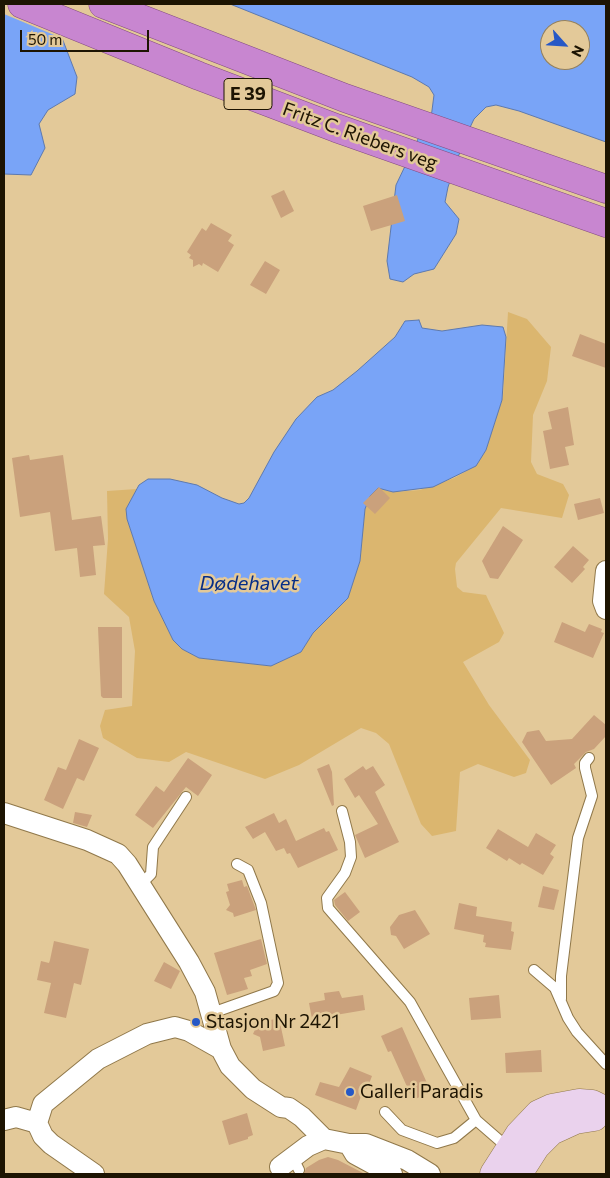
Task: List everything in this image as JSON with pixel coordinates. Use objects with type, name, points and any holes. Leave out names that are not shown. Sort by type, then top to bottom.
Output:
[{"type":"highway","name":"Fritz C. Riebers veg","points":[[22,4],[199,76],[408,154],[606,222]]},
{"type":"highway","name":"Fritz C. Riebers veg","points":[[103,4],[208,47],[420,126],[606,190]]},
{"type":"main road","points":[[494,1174],[518,1135],[539,1114],[552,1108],[578,1103],[592,1104],[606,1112]]},
{"type":"main road","points":[[518,1174],[536,1146],[551,1131],[575,1120],[606,1112]]},
{"type":"street","points":[[606,571],[603,602],[606,609]]},
{"type":"street","points":[[4,814],[104,846],[118,854],[127,864],[139,886],[189,962],[205,992],[221,1049],[241,1079],[281,1107],[301,1156],[349,1144],[366,1144],[386,1150],[430,1174]]},
{"type":"street","points":[[94,1174],[51,1144],[43,1136],[38,1123],[43,1104],[98,1059],[147,1034],[175,1026],[189,1031],[221,1049]]},
{"type":"street","points":[[8,1115],[38,1123]]},
{"type":"street","points":[[349,1144],[355,1154],[392,1174]]},
{"type":"lane","points":[[561,999],[561,976],[578,838],[592,796],[585,768],[589,758]]},
{"type":"lane","points":[[139,886],[151,874],[153,847],[186,797]]},
{"type":"lane","points":[[342,812],[350,842],[351,857],[345,873],[328,898],[328,908],[410,1002],[476,1120],[499,1140]]},
{"type":"lane","points":[[212,1013],[274,991],[278,983],[261,903],[248,870],[237,864]]},
{"type":"lane","points":[[534,970],[555,988],[568,1018],[577,1032],[606,1064]]},
{"type":"lane","points":[[385,1112],[402,1130],[438,1143],[454,1138],[476,1120]]},
{"type":"shaded area","points":[[508,312],[527,319],[551,347],[547,381],[533,415],[531,462],[537,474],[563,484],[569,495],[562,518],[501,508],[456,563],[455,569],[457,587],[463,592],[486,595],[504,633],[499,642],[463,662],[489,705],[530,760],[526,773],[514,777],[478,764],[460,772],[456,831],[432,836],[421,824],[389,744],[376,733],[361,728],[299,765],[265,779],[186,752],[169,762],[137,758],[103,738],[100,726],[105,710],[132,706],[135,651],[129,617],[104,594],[108,539],[107,491],[137,489],[126,509],[127,519],[154,601],[173,640],[182,649],[199,658],[271,666],[301,652],[313,633],[348,598],[360,561],[365,509],[370,496],[377,488],[393,492],[420,490],[454,478],[476,466],[486,450],[503,396]]},
{"type":"water","points":[[4,4],[49,4],[77,77],[75,94],[48,110],[39,124],[45,148],[31,175],[4,174]]},
{"type":"water","points":[[230,4],[606,4],[606,142],[519,111],[496,105],[486,107],[474,119],[464,140],[448,187],[445,202],[459,219],[456,234],[434,269],[414,274],[403,282],[390,279],[387,261],[396,185],[418,139],[431,118],[434,95],[429,87],[412,77]]},
{"type":"water","name":"Dødehavet","points":[[419,320],[422,328],[442,331],[482,325],[503,327],[506,337],[502,400],[486,450],[476,466],[433,487],[393,492],[378,488],[370,496],[365,509],[360,561],[348,598],[313,633],[301,652],[271,666],[199,658],[182,649],[173,640],[154,601],[127,519],[126,509],[139,485],[148,479],[170,479],[197,485],[222,498],[239,504],[244,503],[249,498],[274,452],[296,419],[317,397],[333,390],[357,371],[395,337],[405,321]]},
{"type":"pier","points":[[4,4],[52,4],[66,40],[4,14]]},
{"type":"building","points":[[284,190],[294,211],[281,218],[271,196]]},
{"type":"building","points":[[397,195],[405,221],[371,231],[363,206]]},
{"type":"building","points":[[211,223],[232,235],[228,241],[234,245],[218,272],[203,263],[202,266],[199,264],[193,267],[193,260],[189,258],[191,255],[187,252],[202,228],[206,231]]},
{"type":"building","points":[[265,261],[280,270],[266,294],[250,285]]},
{"type":"building","points":[[580,334],[606,344],[606,368],[572,356]]},
{"type":"building","points":[[568,407],[574,445],[565,447],[569,465],[550,469],[543,431],[552,429],[548,412]]},
{"type":"building","points":[[29,455],[30,460],[63,455],[72,520],[101,516],[105,545],[93,546],[96,575],[80,577],[77,548],[55,551],[50,512],[20,517],[12,458]]},
{"type":"building","points":[[379,487],[390,498],[375,514],[363,503]]},
{"type":"building","points":[[600,498],[604,513],[578,520],[574,504]]},
{"type":"building","points":[[503,526],[523,540],[498,579],[490,578],[482,561]]},
{"type":"building","points":[[573,546],[589,560],[583,567],[585,569],[572,583],[554,567]]},
{"type":"building","points":[[562,622],[585,632],[589,624],[602,629],[601,632],[604,633],[593,658],[554,642]]},
{"type":"building","points":[[98,627],[122,627],[122,698],[103,698],[101,696]]},
{"type":"building","points":[[594,715],[606,725],[606,736],[594,749],[586,752],[574,764],[576,768],[551,785],[522,742],[527,732],[539,730],[546,741],[572,739]]},
{"type":"building","points":[[79,739],[99,748],[84,781],[77,778],[63,809],[44,800],[58,767],[66,770]]},
{"type":"building","points":[[188,758],[212,775],[198,796],[186,787],[153,828],[135,815],[156,786],[164,792]]},
{"type":"building","points":[[329,764],[332,772],[334,805],[332,806],[317,769]]},
{"type":"building","points":[[363,766],[366,770],[373,766],[385,785],[375,792],[399,842],[365,858],[355,835],[378,824],[359,795],[355,798],[344,779]]},
{"type":"building","points":[[75,812],[92,815],[87,827],[73,823]]},
{"type":"building","points":[[274,813],[279,823],[286,819],[296,841],[324,828],[326,832],[329,831],[338,850],[298,868],[290,853],[287,854],[284,848],[276,851],[265,832],[253,839],[245,827]]},
{"type":"building","points":[[498,829],[528,847],[536,833],[556,845],[550,854],[554,857],[543,875],[522,863],[520,865],[509,858],[507,861],[486,848]]},
{"type":"building","points":[[242,880],[244,887],[247,886],[256,910],[234,917],[233,913],[226,910],[230,905],[226,892],[229,891],[227,884]]},
{"type":"building","points":[[543,886],[559,890],[554,910],[538,907]]},
{"type":"building","points":[[345,892],[360,912],[348,921],[335,905],[334,900]]},
{"type":"building","points":[[459,903],[477,907],[476,916],[512,922],[511,931],[514,932],[511,950],[485,947],[486,943],[483,942],[484,935],[454,929]]},
{"type":"building","points":[[415,910],[430,934],[404,949],[396,936],[391,935],[390,927],[399,915]]},
{"type":"building","points":[[261,939],[267,964],[250,970],[252,976],[244,978],[248,989],[227,995],[214,953]]},
{"type":"building","points":[[54,941],[89,949],[81,985],[74,983],[66,1018],[44,1013],[51,983],[37,980],[41,961],[49,963]]},
{"type":"building","points":[[164,962],[180,971],[171,989],[154,981]]},
{"type":"building","points":[[339,991],[342,998],[363,995],[365,1010],[312,1019],[309,1003],[325,1000],[324,993]]},
{"type":"building","points":[[499,995],[501,1018],[471,1020],[469,998]]},
{"type":"building","points":[[279,1018],[285,1046],[263,1051],[260,1037],[253,1034],[258,1023]]},
{"type":"building","points":[[402,1027],[431,1092],[413,1100],[391,1051],[388,1052],[381,1036]]},
{"type":"building","points":[[541,1050],[542,1072],[506,1073],[505,1053]]},
{"type":"building","points":[[350,1067],[372,1076],[367,1089],[364,1088],[356,1110],[315,1095],[320,1082],[339,1087]]},
{"type":"building","points":[[247,1113],[253,1135],[248,1137],[248,1139],[229,1145],[222,1121]]},
{"type":"building","points":[[328,1157],[365,1174],[304,1174],[306,1168]]},
{"type":"place","name":"Stasjon Nr 2421","points":[[196,1022]]},
{"type":"place","name":"Galleri Paradis","points":[[350,1092]]}]
